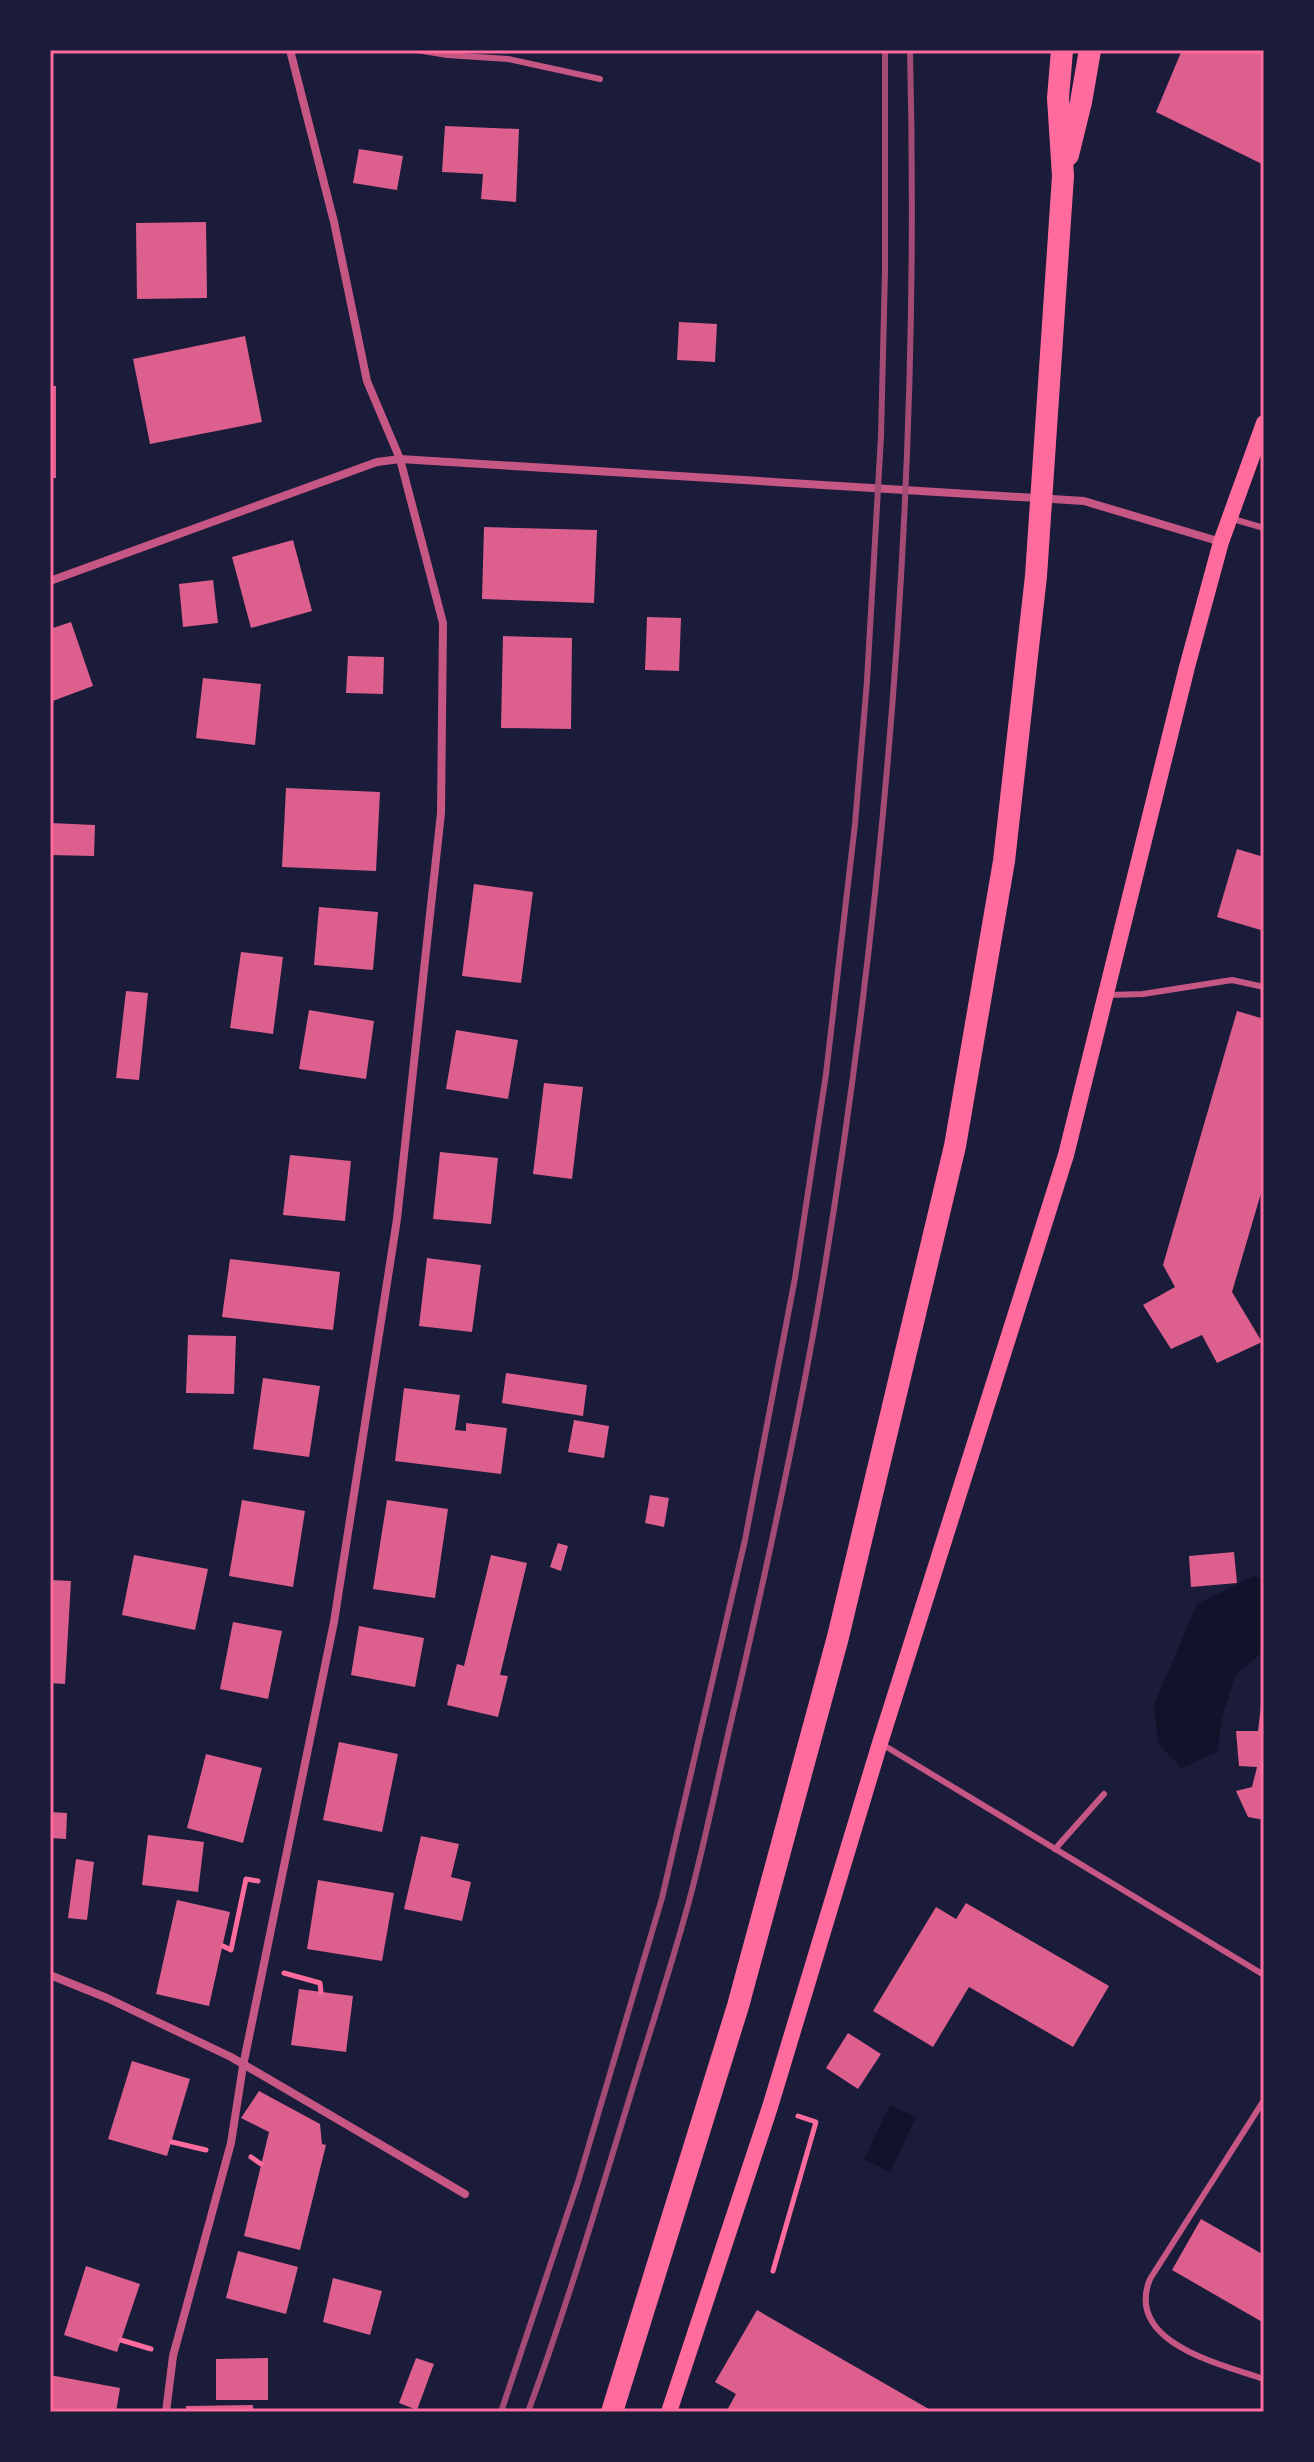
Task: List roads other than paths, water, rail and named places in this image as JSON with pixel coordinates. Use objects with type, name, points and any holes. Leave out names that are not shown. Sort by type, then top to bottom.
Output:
[{"type":"highway","points":[[612,2412],[738,2006],[838,1637],[955,1146],[1004,861],[1036,576],[1063,176],[1058,98],[1062,50]]},
{"type":"highway","points":[[1063,176],[1090,50]]},
{"type":"main road","points":[[669,2412],[770,2107],[880,1743],[1066,1155],[1187,667],[1221,542],[1264,423]]},
{"type":"street","points":[[166,2412],[173,2356],[227,2155],[334,1622],[397,1219],[441,813],[443,623],[400,459],[367,381],[334,222],[290,50]]},
{"type":"street","points":[[50,581],[377,462],[400,459],[1084,501],[1221,542]]},
{"type":"street","points":[[50,1975],[107,1998],[231,2057],[465,2194]]},
{"type":"lane","points":[[417,50],[508,59],[600,79]]},
{"type":"lane","points":[[1229,517],[1264,528]]},
{"type":"lane","points":[[1106,995],[1143,994],[1232,980],[1264,987]]},
{"type":"lane","points":[[880,1743],[1264,1975]]},
{"type":"lane","points":[[1055,1849],[1104,1794]]},
{"type":"lane","points":[[1264,2100],[1150,2279],[1145,2293],[1145,2309],[1151,2322],[1185,2351],[1264,2379]]},
{"type":"railway","points":[[501,2412],[578,2182],[662,1898],[745,1540],[795,1278],[826,1074],[855,824],[867,681],[881,436],[885,50]]},
{"type":"railway","points":[[528,2412],[582,2252],[695,1880],[782,1492],[823,1278],[866,974],[895,666],[910,358],[910,50]]}]
